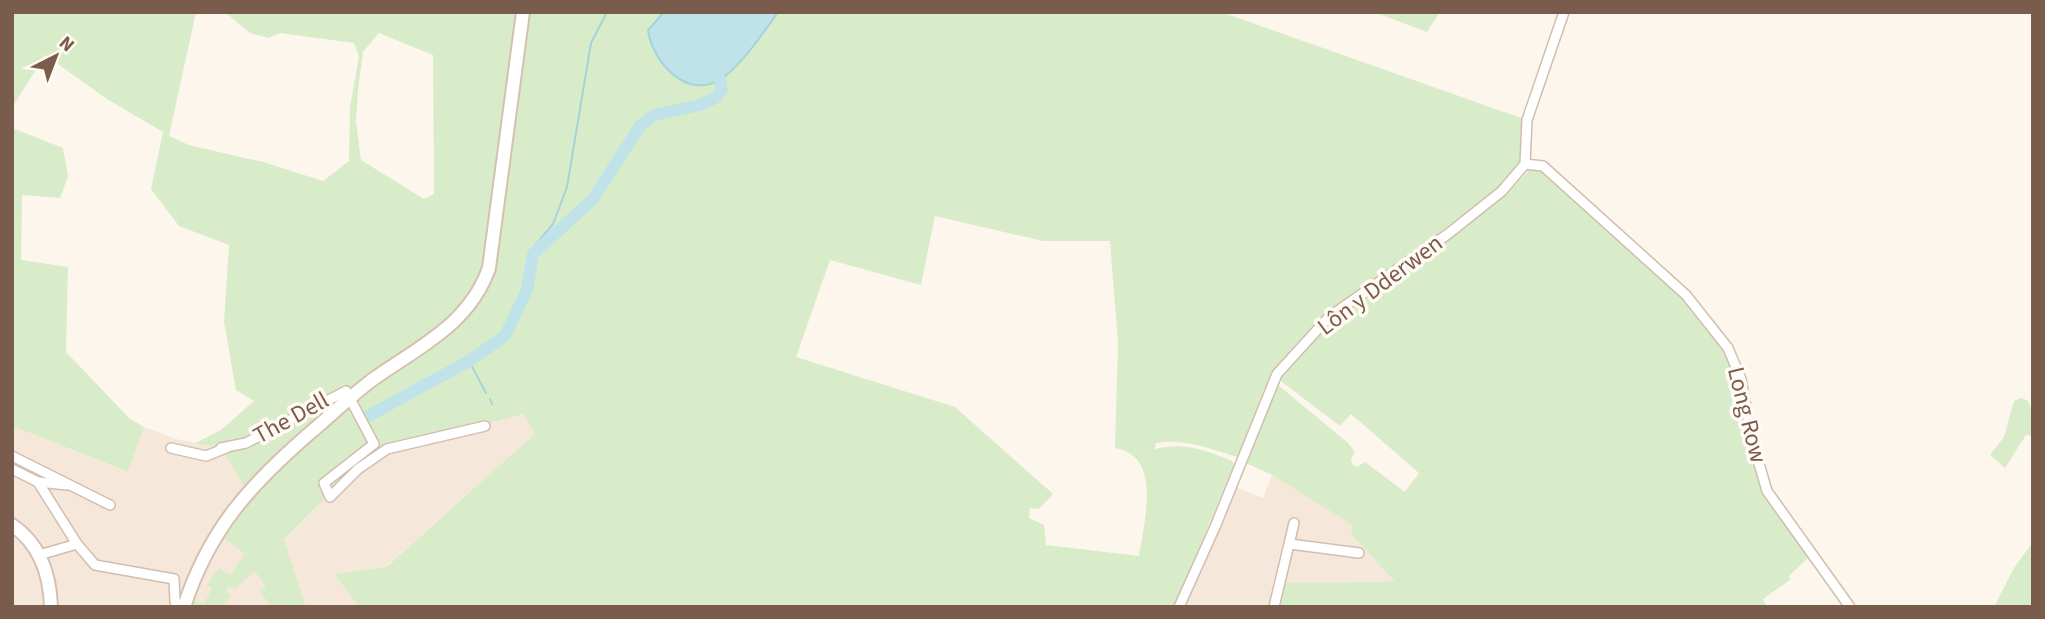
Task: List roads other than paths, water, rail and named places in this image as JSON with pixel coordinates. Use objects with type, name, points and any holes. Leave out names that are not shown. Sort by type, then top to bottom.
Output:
[{"type":"main road","points":[[184,607],[204,556],[240,500],[350,398],[442,334],[462,315],[482,286],[489,268],[523,12]]},
{"type":"main road","points":[[12,525],[25,534],[39,555],[50,584],[51,607]]},
{"type":"street","points":[[1525,164],[1527,120],[1564,12]]},
{"type":"street","name":"Lôn y Dderwen","points":[[1179,607],[1277,374],[1329,317],[1448,234],[1502,191],[1525,164]]},
{"type":"street","name":"Long Row","points":[[1525,164],[1544,166],[1686,295],[1728,348],[1741,379],[1751,436],[1767,491],[1850,607]]},
{"type":"street","name":"The Dell","points":[[171,448],[206,456],[224,447],[246,443],[341,391],[346,391],[350,398]]},
{"type":"street","points":[[350,398],[374,444],[324,483],[330,497],[358,468],[387,449],[485,426]]},
{"type":"street","points":[[12,456],[59,477],[69,486],[110,505]]},
{"type":"street","points":[[12,469],[38,482],[69,486]]},
{"type":"street","points":[[38,482],[77,544],[95,565],[174,579],[175,602],[184,607]]},
{"type":"street","points":[[1274,607],[1294,523]]},
{"type":"street","points":[[39,555],[77,544]]},
{"type":"street","points":[[1290,544],[1359,554]]},
{"type":"water","points":[[664,12],[778,12],[736,66],[721,79],[695,85],[673,74],[656,54],[648,30]]},
{"type":"waterway","points":[[533,248],[553,224],[567,187],[591,43],[607,12]]},
{"type":"waterway","points":[[370,415],[469,361],[505,336],[527,290],[533,254],[593,199],[640,126],[654,115],[700,105],[715,98],[722,90],[720,80]]},
{"type":"waterway","points":[[469,361],[486,393]]},
{"type":"waterway","points":[[490,399],[492,404]]}]
